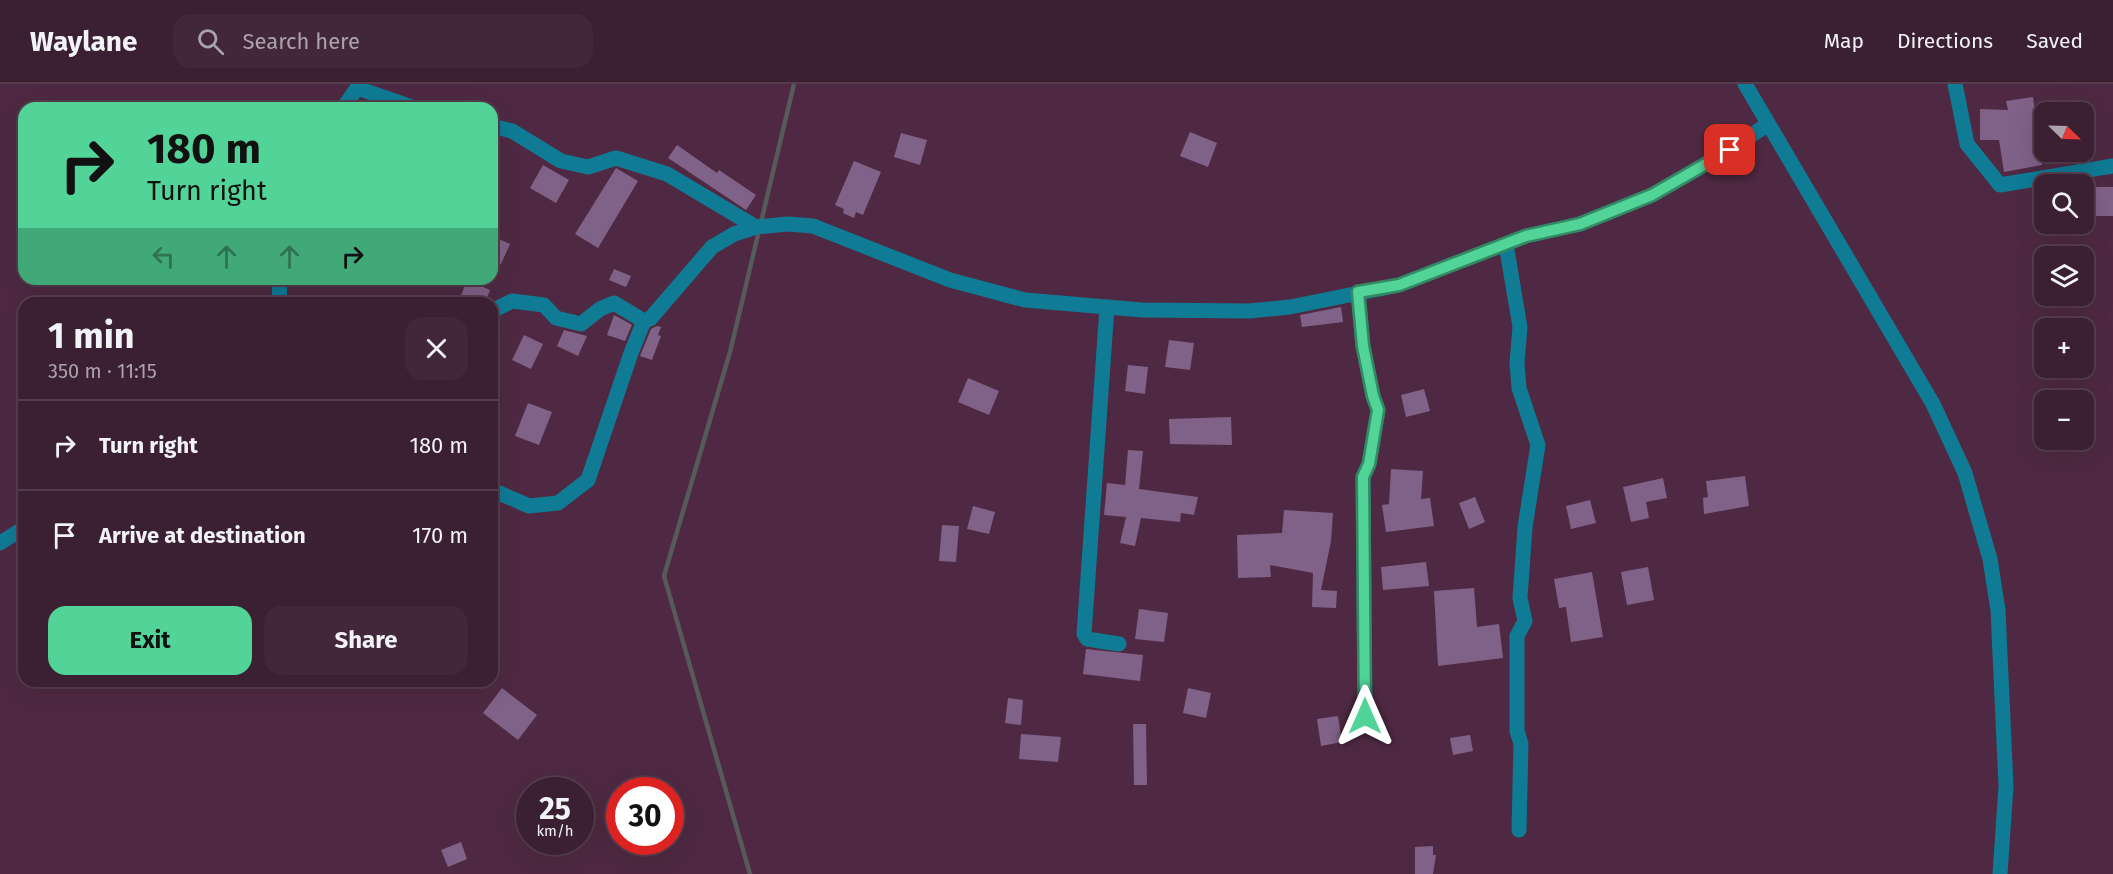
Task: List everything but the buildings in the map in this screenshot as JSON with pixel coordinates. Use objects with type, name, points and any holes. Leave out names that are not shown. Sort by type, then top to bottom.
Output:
[{"type":"street","points":[[1745,84],[1934,404],[1965,473],[1990,559],[1998,610],[2006,786],[2000,874]]},
{"type":"street","points":[[1955,84],[1967,144],[2000,185],[2113,166]]},
{"type":"street","points":[[347,102],[359,86],[400,102]]},
{"type":"street","points":[[498,493],[529,506],[558,503],[588,480],[631,352],[644,321],[650,319],[712,247],[734,234],[756,227],[788,224],[813,226],[950,280],[1025,300],[1107,307],[1249,311],[1290,307],[1399,285],[1526,236],[1580,224],[1652,195],[1730,150],[1768,124]]},
{"type":"street","points":[[498,127],[513,131],[561,161],[588,167],[616,158],[667,174],[756,227]]},
{"type":"street","points":[[1506,244],[1520,327],[1517,363],[1519,388],[1538,445],[1525,527],[1520,598],[1525,621],[1517,636],[1517,731],[1521,744],[1519,830]]},
{"type":"street","points":[[1358,292],[1363,346],[1378,410],[1369,464],[1363,477],[1365,716]]},
{"type":"street","points":[[498,308],[513,301],[544,305],[556,318],[581,324],[600,309],[614,303],[644,321]]},
{"type":"street","points":[[1107,307],[1084,634],[1087,639],[1119,644]]},
{"type":"street","points":[[0,543],[18,532]]},
{"type":"waterway","points":[[750,874],[664,576],[730,352],[794,84]]},
{"type":"route","points":[[1365,716],[1363,477],[1368,471],[1378,410],[1363,346],[1358,292],[1399,285],[1526,236],[1580,224],[1652,195],[1730,150]]}]
